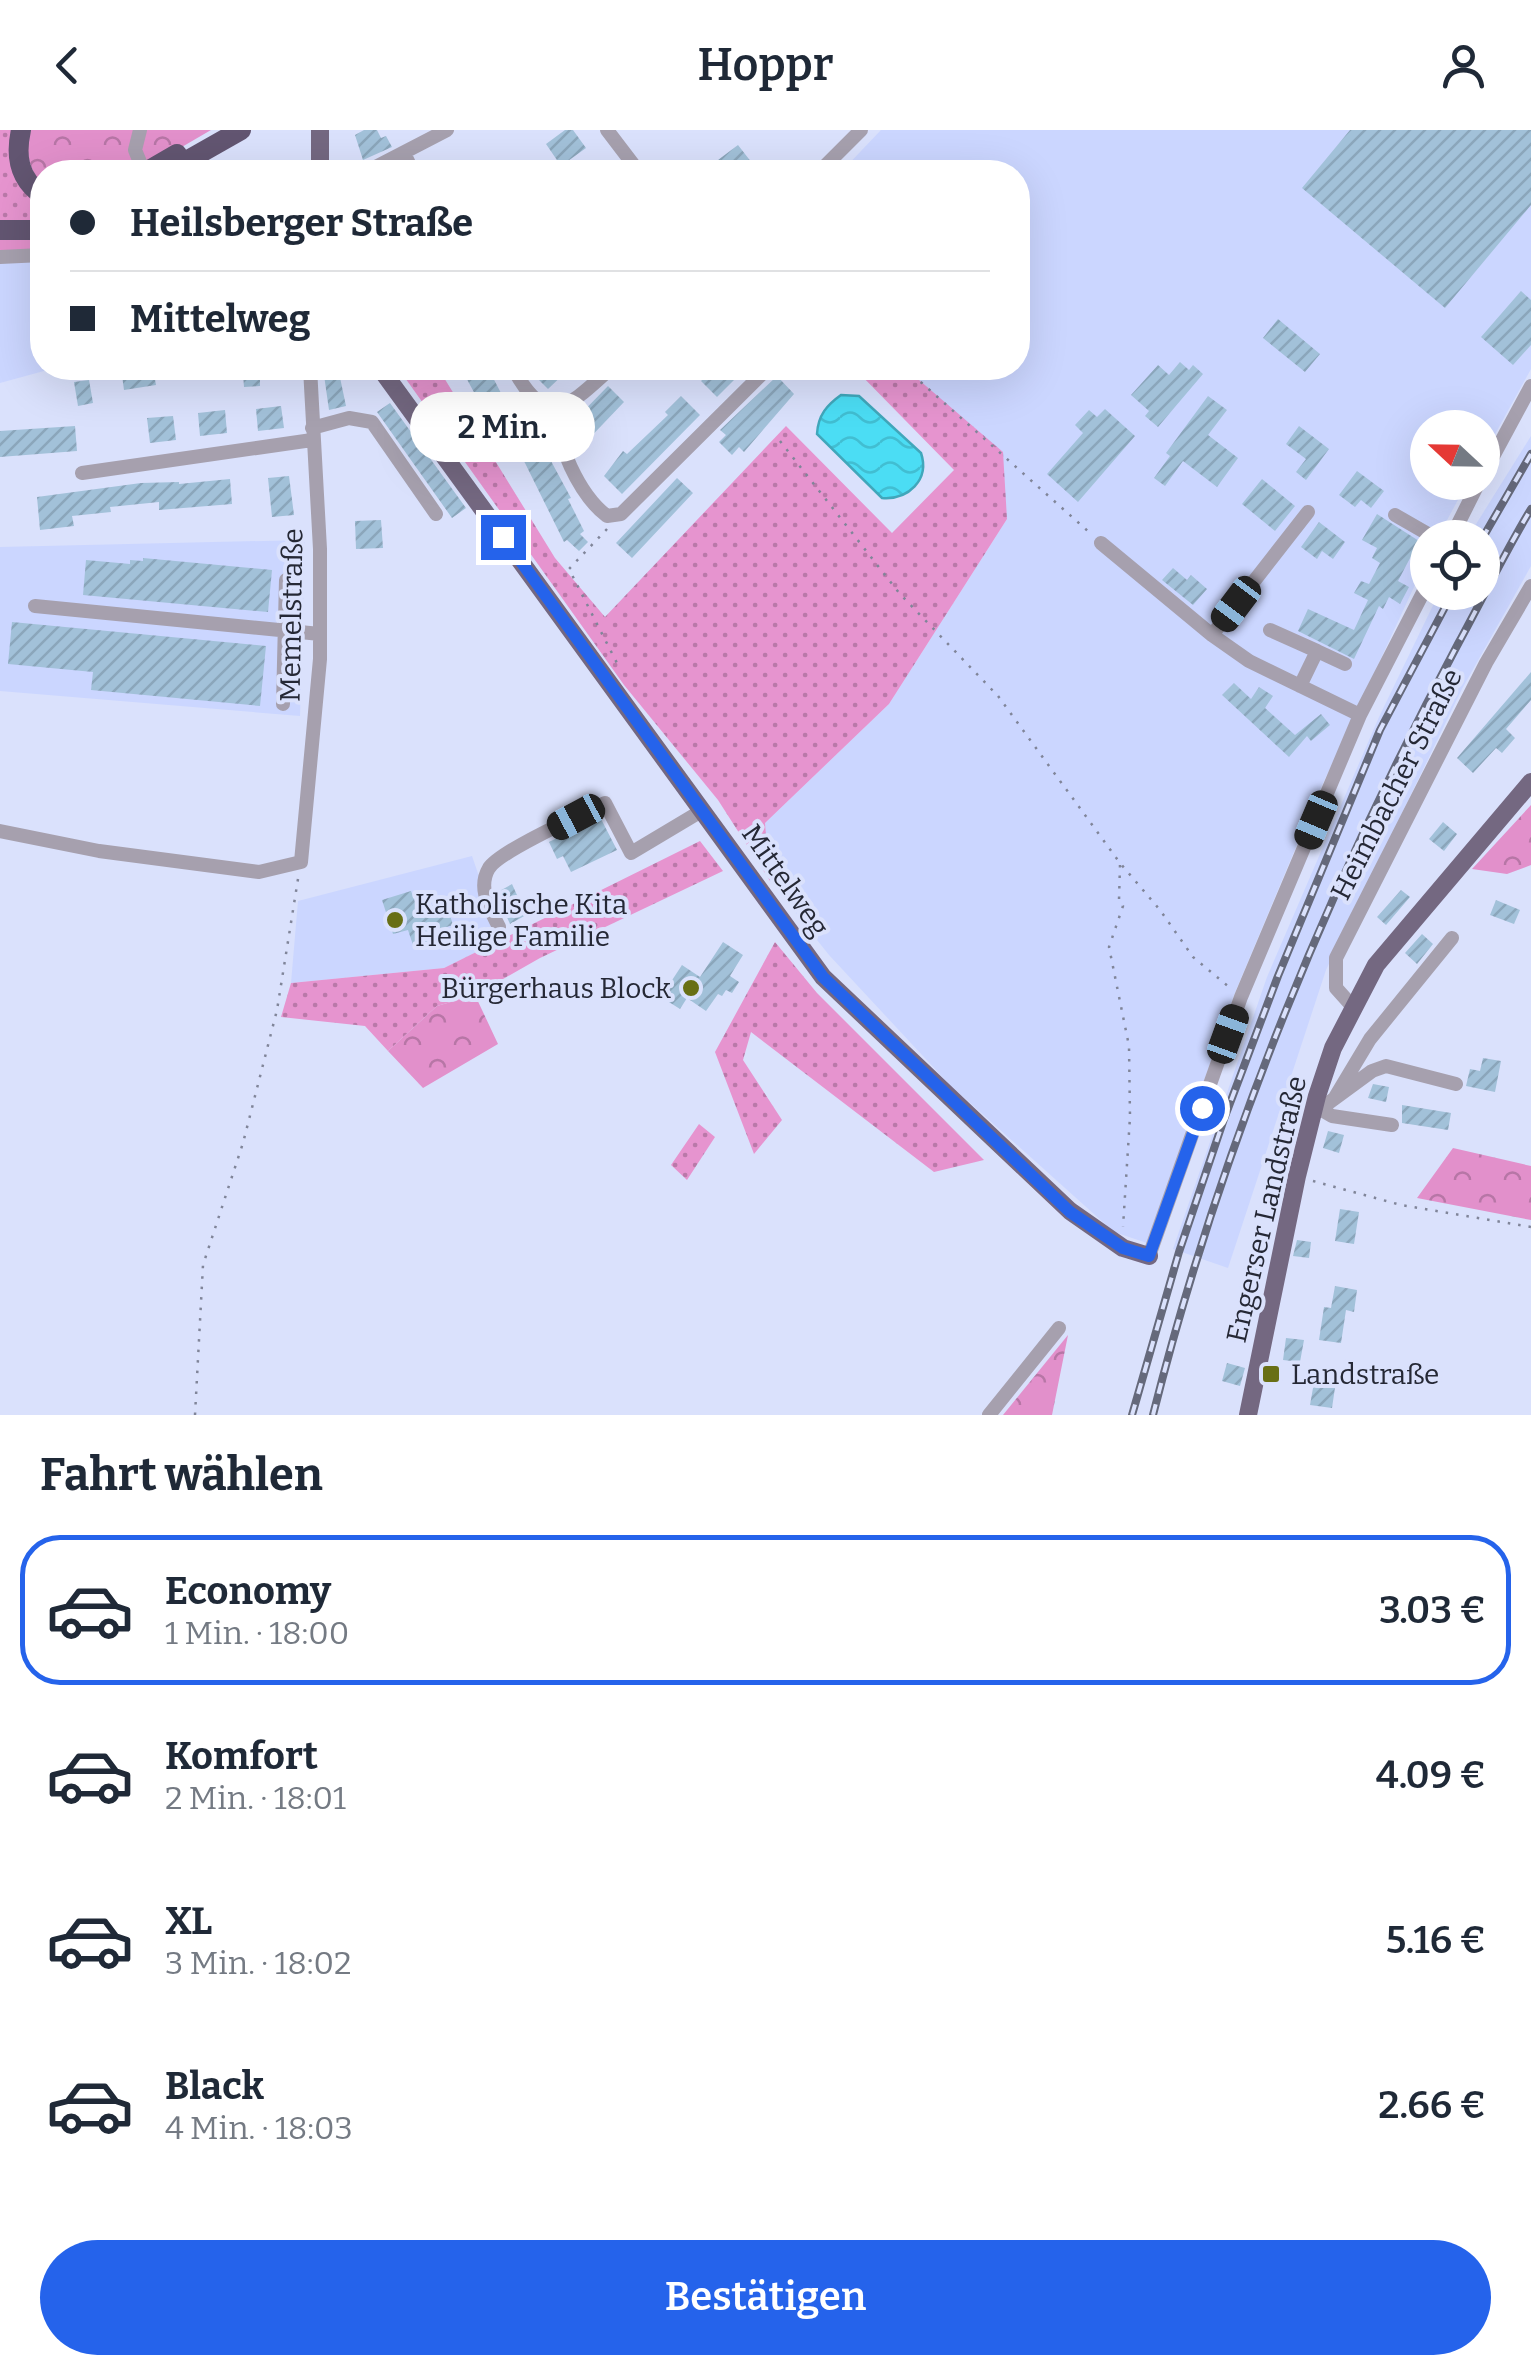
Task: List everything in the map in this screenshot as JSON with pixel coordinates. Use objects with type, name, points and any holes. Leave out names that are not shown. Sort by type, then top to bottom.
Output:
[{"type":"highway","points":[[21,130],[18,145],[22,172],[30,182]]},
{"type":"highway","points":[[166,160],[218,130]]},
{"type":"highway","points":[[188,160],[241,130]]},
{"type":"highway","points":[[0,230],[30,230]]},
{"type":"main road","points":[[320,130],[320,160]]},
{"type":"main road","name":"Mittelweg","points":[[389,380],[823,977],[1070,1212],[1123,1248],[1149,1256]]},
{"type":"main road","name":"Engerser Landstraße","points":[[1248,1415],[1297,1176],[1334,1048],[1376,966],[1528,791]]},
{"type":"street","points":[[140,130],[135,150],[140,160]]},
{"type":"street","points":[[390,160],[447,130]]},
{"type":"street","points":[[607,130],[629,160]]},
{"type":"street","points":[[831,160],[860,130]]},
{"type":"street","points":[[404,153],[408,160]]},
{"type":"street","points":[[0,257],[30,256]]},
{"type":"street","name":"Memelstraße","points":[[301,862],[320,634],[320,549],[310,380]]},
{"type":"street","points":[[519,380],[526,394],[554,408],[572,402],[597,380]]},
{"type":"street","points":[[554,408],[555,425],[592,505],[606,516],[622,514],[756,380]]},
{"type":"street","points":[[1500,444],[1531,386]]},
{"type":"street","points":[[82,473],[312,434],[349,418],[372,422],[436,514]]},
{"type":"street","points":[[1212,636],[1308,512]]},
{"type":"street","points":[[1394,515],[1410,524]]},
{"type":"street","points":[[1100,543],[1212,636],[1249,661],[1360,715]]},
{"type":"street","points":[[283,704],[286,580]]},
{"type":"street","name":"Heimbacher Straße","points":[[1353,1006],[1336,988],[1336,958],[1486,663],[1531,586]]},
{"type":"street","points":[[35,606],[320,634]]},
{"type":"street","points":[[1149,1256],[1242,997],[1360,715],[1415,610]]},
{"type":"street","points":[[1270,630],[1345,664]]},
{"type":"street","points":[[1300,686],[1317,651]]},
{"type":"street","points":[[499,926],[484,894],[490,868],[509,852],[605,803],[631,853],[703,810]]},
{"type":"street","points":[[0,831],[100,851],[259,872],[301,862]]},
{"type":"street","points":[[1334,1099],[1370,1039],[1452,938]]},
{"type":"street","points":[[1316,1112],[1372,1071],[1386,1066],[1456,1084]]},
{"type":"street","points":[[1316,1112],[1392,1125]]},
{"type":"street","points":[[989,1415],[1059,1328]]},
{"type":"path","points":[[917,380],[1100,543]]},
{"type":"path","points":[[780,441],[900,594],[998,696],[1193,957],[1242,997]]},
{"type":"path","points":[[622,514],[569,569],[623,676],[622,700]]},
{"type":"path","points":[[194,1415],[203,1265],[243,1143],[277,1010],[301,862]]},
{"type":"path","points":[[1120,864],[1119,900],[1123,906],[1110,947],[1129,1046],[1130,1117],[1123,1248]]},
{"type":"path","points":[[1297,1176],[1401,1205],[1531,1227]]},
{"type":"shaded area","points":[[0,130],[15,130],[30,171],[30,222],[0,223]]},
{"type":"shaded area","points":[[881,130],[1531,130],[1531,369],[1500,425],[1500,410],[1410,410],[1410,500],[1458,500],[1447,520],[1410,520],[1410,596],[1319,792],[1234,995],[1147,1243],[1114,1232],[949,1084],[829,955],[770,881],[765,823],[889,704],[1007,519],[916,380],[1030,380],[1030,160],[852,160]]},
{"type":"shaded area","points":[[30,259],[30,375],[0,383],[0,260]]},
{"type":"shaded area","points":[[407,380],[445,380],[555,558],[605,617],[786,426],[892,533],[954,470],[866,380],[919,380],[1003,452],[1007,519],[889,704],[765,823],[770,881],[718,800],[624,685]]},
{"type":"shaded area","points":[[1531,436],[1531,566],[1462,689],[1326,970],[1228,1268],[1173,1249],[1267,977],[1379,717],[1431,610],[1500,610],[1500,520],[1479,520],[1491,500],[1500,500],[1500,486]]},
{"type":"shaded area","points":[[305,540],[300,716],[0,691],[0,547]]},
{"type":"shaded area","points":[[700,841],[723,871],[540,958],[475,995],[437,1006],[388,1051],[365,1026],[281,1017],[291,983],[444,968]]},
{"type":"shaded area","name":"Katholische Kita Heilige Familie","points":[[472,856],[501,940],[444,968],[291,983],[298,901]]},
{"type":"shaded area","points":[[775,942],[817,993],[984,1160],[934,1172],[751,1032],[743,1060],[782,1120],[754,1154],[715,1052]]},
{"type":"shaded area","points":[[699,1124],[715,1137],[687,1180],[671,1165]]},
{"type":"green space","points":[[31,130],[211,130],[160,160],[30,162]]},
{"type":"green space","points":[[0,237],[30,237],[30,259],[0,260]]},
{"type":"green space","points":[[1531,805],[1531,865],[1507,874],[1472,869]]},
{"type":"green space","points":[[475,995],[498,1044],[423,1088],[388,1051],[437,1006]]},
{"type":"green space","points":[[1453,1148],[1531,1166],[1531,1220],[1417,1198]]},
{"type":"green space","points":[[1068,1335],[1052,1415],[1003,1415]]},
{"type":"water","points":[[841,395],[859,396],[921,453],[922,472],[908,492],[882,498],[817,434],[824,411]]},
{"type":"building","points":[[377,130],[392,147],[363,160],[355,135]]},
{"type":"building","points":[[565,130],[573,130],[586,148],[569,160],[557,160],[546,144]]},
{"type":"building","points":[[1350,130],[1531,130],[1531,205],[1445,308],[1302,188]]},
{"type":"building","points":[[738,145],[750,160],[718,160]]},
{"type":"building","points":[[1521,291],[1531,300],[1531,345],[1513,365],[1481,337]]},
{"type":"building","points":[[1278,319],[1320,354],[1305,372],[1263,338]]},
{"type":"building","points":[[1180,362],[1189,370],[1193,365],[1203,374],[1158,427],[1145,416],[1149,411],[1131,395],[1158,365],[1169,375]]},
{"type":"building","points":[[89,380],[93,403],[78,406],[74,382]]},
{"type":"building","points":[[123,380],[155,380],[156,385],[124,390]]},
{"type":"building","points":[[243,380],[260,380],[260,386],[244,387]]},
{"type":"building","points":[[325,380],[341,380],[346,406],[329,410]]},
{"type":"building","points":[[467,380],[494,380],[538,454],[545,450],[571,498],[568,499],[584,531],[580,534],[588,542],[579,551],[567,540],[564,542],[523,459],[518,461],[500,430],[489,420]]},
{"type":"building","points":[[539,380],[557,380],[548,389]]},
{"type":"building","points":[[702,380],[734,380],[717,397]]},
{"type":"building","points":[[773,380],[781,380],[794,394],[744,452],[739,447],[732,455],[719,442],[726,435],[720,430]]},
{"type":"building","points":[[608,386],[624,402],[582,446],[568,427]]},
{"type":"building","points":[[681,396],[700,415],[622,494],[604,476],[623,451],[627,454],[668,415],[665,412]]},
{"type":"building","points":[[1208,396],[1227,410],[1208,435],[1238,458],[1217,487],[1183,461],[1165,486],[1154,478],[1170,456],[1166,453]]},
{"type":"building","points":[[390,403],[466,508],[452,518],[377,412]]},
{"type":"building","points":[[281,406],[284,428],[258,431],[256,409]]},
{"type":"building","points":[[1105,409],[1135,436],[1078,502],[1047,474],[1083,433],[1075,425],[1089,410],[1097,417]]},
{"type":"building","points":[[225,410],[227,433],[200,436],[198,413]]},
{"type":"building","points":[[173,416],[176,440],[150,443],[147,418]]},
{"type":"building","points":[[75,426],[77,451],[0,457],[0,431]]},
{"type":"building","points":[[1299,426],[1329,449],[1306,480],[1296,472],[1306,459],[1286,444]]},
{"type":"building","points":[[1357,471],[1384,491],[1371,508],[1361,500],[1355,507],[1339,495]]},
{"type":"building","points":[[289,476],[294,515],[272,517],[268,478]]},
{"type":"building","points":[[677,478],[693,493],[632,558],[616,543]]},
{"type":"building","points":[[230,479],[232,504],[159,510],[159,502],[110,507],[111,512],[72,516],[74,526],[40,530],[37,497],[141,483]]},
{"type":"building","points":[[1262,479],[1295,506],[1275,531],[1242,504]]},
{"type":"building","points":[[1377,514],[1410,535],[1410,558],[1398,581],[1409,587],[1400,604],[1389,597],[1383,609],[1379,606],[1354,659],[1298,631],[1308,609],[1354,630],[1368,600],[1354,593],[1361,581],[1369,584],[1380,563],[1372,558],[1377,548],[1362,540]]},
{"type":"building","points":[[381,520],[383,548],[356,549],[355,521]]},
{"type":"building","points":[[1319,522],[1345,542],[1333,559],[1322,551],[1317,559],[1301,547]]},
{"type":"building","points":[[86,560],[130,564],[130,560],[272,570],[268,612],[83,595]]},
{"type":"building","points":[[1173,568],[1187,580],[1191,575],[1207,589],[1193,605],[1162,580]]},
{"type":"building","points":[[12,622],[266,646],[260,706],[91,690],[93,672],[8,664]]},
{"type":"building","points":[[1531,672],[1531,700],[1506,729],[1515,738],[1502,753],[1496,748],[1473,773],[1457,758]]},
{"type":"building","points":[[1234,683],[1251,699],[1259,687],[1273,696],[1265,708],[1295,735],[1321,714],[1330,725],[1311,741],[1307,736],[1289,757],[1222,695]]},
{"type":"building","points":[[600,817],[617,850],[571,872],[563,856],[557,859],[549,842]]},
{"type":"building","points":[[1443,822],[1457,834],[1444,851],[1429,839]]},
{"type":"building","points":[[512,884],[526,915],[510,924],[496,893]]},
{"type":"building","points":[[1401,890],[1410,897],[1386,925],[1377,917]]},
{"type":"building","points":[[411,891],[418,910],[441,902],[453,925],[440,929],[441,934],[414,948],[408,930],[393,934],[382,900]]},
{"type":"building","points":[[1496,900],[1520,910],[1514,924],[1490,915]]},
{"type":"building","points":[[1422,934],[1433,944],[1417,964],[1405,953]]},
{"type":"building","points":[[723,942],[743,955],[730,976],[739,982],[732,993],[726,990],[722,996],[718,994],[706,1011],[687,998],[680,1009],[661,997],[682,965],[700,977]]},
{"type":"building","points":[[1483,1058],[1501,1061],[1495,1092],[1466,1086],[1470,1069],[1480,1071]]},
{"type":"building","points":[[1373,1084],[1389,1087],[1386,1102],[1368,1098]]},
{"type":"building","points":[[1402,1105],[1451,1113],[1448,1130],[1402,1123]]},
{"type":"building","points":[[1328,1131],[1344,1135],[1339,1153],[1323,1148]]},
{"type":"building","points":[[1340,1209],[1359,1212],[1354,1244],[1335,1241]]},
{"type":"building","points":[[1297,1240],[1311,1242],[1309,1258],[1293,1256]]},
{"type":"building","points":[[1248,1254],[1264,1256],[1261,1273],[1246,1270]]},
{"type":"building","points":[[1335,1286],[1357,1290],[1354,1312],[1346,1310],[1341,1343],[1319,1340],[1324,1307],[1331,1308]]},
{"type":"building","points":[[1286,1338],[1304,1340],[1300,1362],[1283,1360]]},
{"type":"building","points":[[1227,1363],[1245,1368],[1240,1386],[1222,1381]]},
{"type":"building","points":[[1316,1371],[1337,1374],[1332,1408],[1310,1405]]},
{"type":"railway","points":[[1493,520],[1531,454]]},
{"type":"railway","points":[[1153,1415],[1211,1215],[1282,1019],[1365,828],[1531,509]]},
{"type":"railway","points":[[1132,1415],[1179,1252],[1278,976],[1380,730],[1443,610]]},
{"type":"place","name":"Katholische Kita Heilige Familie","points":[[395,920]]},
{"type":"place","name":"Bürgerhaus Block","points":[[691,988]]},
{"type":"place","name":"Landstraße","points":[[1271,1374]]},
{"type":"route","points":[[503,537],[823,977],[1070,1212],[1123,1248],[1149,1256],[1202,1108]]}]
